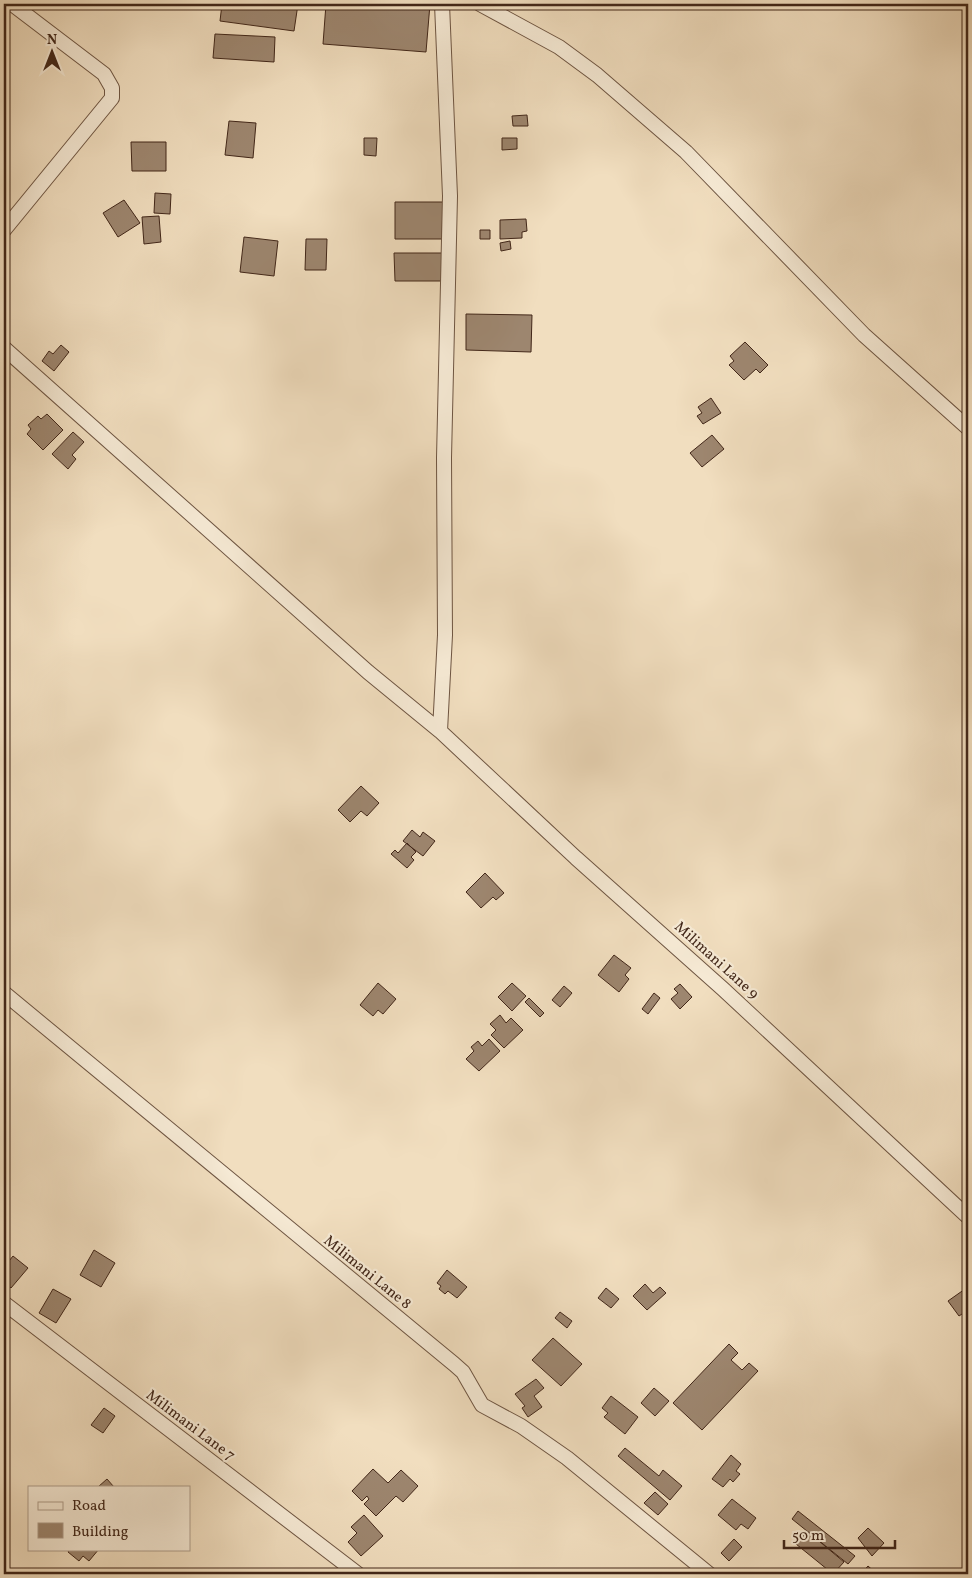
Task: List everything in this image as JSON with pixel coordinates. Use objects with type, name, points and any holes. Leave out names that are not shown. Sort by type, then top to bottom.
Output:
[{"type":"street","points":[[4,230],[107,108],[112,98],[112,88],[104,74],[12,4]]},
{"type":"street","points":[[440,731],[446,635],[444,458],[450,196],[442,4]]},
{"type":"street","points":[[480,4],[558,47],[597,75],[686,152],[864,335],[968,428]]},
{"type":"street","name":"Milimani Lane 9","points":[[4,348],[368,672],[440,731],[576,858],[766,1028],[968,1218]]},
{"type":"street","name":"Milimani Lane 8","points":[[4,993],[454,1364],[463,1372],[482,1405],[521,1426],[567,1458],[709,1574]]},
{"type":"street","name":"Milimani Lane 7","points":[[4,1303],[358,1574]]},
{"type":"building","points":[[222,4],[298,4],[294,31],[220,21]]},
{"type":"building","points":[[326,4],[430,4],[426,52],[323,44]]},
{"type":"building","points":[[215,34],[275,37],[274,62],[213,58]]},
{"type":"building","points":[[527,115],[528,126],[513,126],[512,116]]},
{"type":"building","points":[[229,121],[256,123],[253,158],[225,155]]},
{"type":"building","points":[[364,138],[377,138],[376,156],[364,155]]},
{"type":"building","points":[[502,138],[517,138],[517,149],[502,150]]},
{"type":"building","points":[[131,142],[166,142],[166,171],[132,171]]},
{"type":"building","points":[[155,193],[171,194],[170,214],[154,213]]},
{"type":"building","points":[[124,200],[140,223],[118,237],[103,213]]},
{"type":"building","points":[[395,202],[443,202],[442,239],[395,239]]},
{"type":"building","points":[[159,216],[161,242],[144,244],[142,217]]},
{"type":"building","points":[[526,219],[527,231],[522,232],[522,238],[500,239],[500,220]]},
{"type":"building","points":[[480,230],[490,230],[490,239],[480,239]]},
{"type":"building","points":[[244,237],[278,241],[274,276],[240,272]]},
{"type":"building","points":[[306,239],[327,239],[326,270],[305,270]]},
{"type":"building","points":[[510,241],[511,249],[501,251],[500,243]]},
{"type":"building","points":[[394,253],[443,253],[443,281],[395,281]]},
{"type":"building","points":[[466,314],[532,315],[531,352],[466,350]]},
{"type":"building","points":[[745,342],[768,365],[760,373],[756,369],[744,380],[729,365],[734,361],[730,356]]},
{"type":"building","points":[[61,345],[69,352],[54,371],[42,361],[49,351],[53,354]]},
{"type":"building","points":[[711,398],[721,413],[703,424],[697,416],[702,413],[698,407]]},
{"type":"building","points":[[47,414],[63,430],[43,450],[27,434],[31,429],[28,425],[38,416],[41,419]]},
{"type":"building","points":[[73,432],[84,442],[72,455],[76,459],[68,469],[52,454]]},
{"type":"building","points":[[712,435],[724,449],[702,467],[690,453]]},
{"type":"building","points":[[361,786],[379,803],[367,816],[361,811],[350,822],[338,810]]},
{"type":"building","points":[[412,830],[420,837],[423,832],[435,841],[423,856],[403,841]]},
{"type":"building","points":[[407,843],[416,852],[411,857],[414,860],[407,868],[391,854],[395,850],[398,853]]},
{"type":"building","points":[[485,873],[504,893],[496,900],[493,897],[481,908],[466,892]]},
{"type":"building","points":[[614,955],[631,968],[625,975],[629,979],[619,992],[598,975]]},
{"type":"building","points":[[378,983],[396,999],[383,1014],[378,1010],[373,1016],[360,1005]]},
{"type":"building","points":[[512,983],[526,996],[512,1011],[498,997]]},
{"type":"building","points":[[680,984],[692,997],[680,1009],[671,999],[678,993],[674,989]]},
{"type":"building","points":[[564,986],[572,993],[560,1007],[552,1000]]},
{"type":"building","points":[[654,993],[660,998],[648,1014],[642,1009]]},
{"type":"building","points":[[529,998],[544,1013],[540,1017],[525,1002]]},
{"type":"building","points":[[500,1015],[506,1023],[511,1018],[523,1030],[504,1048],[491,1035],[496,1030],[490,1024]]},
{"type":"building","points":[[489,1039],[500,1051],[479,1071],[466,1059],[474,1051],[471,1047],[478,1041],[482,1046]]},
{"type":"building","points":[[94,1250],[115,1263],[101,1287],[80,1275]]},
{"type":"building","points":[[4,1256],[9,1261],[13,1256],[28,1268],[11,1288],[4,1282]]},
{"type":"building","points":[[447,1270],[467,1287],[457,1298],[448,1291],[445,1294],[439,1289],[441,1286],[437,1283]]},
{"type":"building","points":[[645,1284],[653,1293],[660,1287],[666,1293],[647,1310],[633,1296]]},
{"type":"building","points":[[606,1288],[619,1299],[611,1308],[598,1298]]},
{"type":"building","points":[[53,1289],[71,1299],[56,1323],[39,1313]]},
{"type":"building","points":[[965,1289],[968,1294],[968,1310],[959,1316],[948,1301]]},
{"type":"building","points":[[560,1312],[572,1321],[567,1328],[555,1318]]},
{"type":"building","points":[[553,1338],[582,1364],[561,1386],[532,1360]]},
{"type":"building","points":[[729,1344],[738,1353],[731,1360],[742,1370],[749,1363],[758,1371],[702,1430],[673,1403]]},
{"type":"building","points":[[536,1379],[544,1388],[534,1396],[542,1407],[528,1417],[522,1408],[525,1406],[515,1394]]},
{"type":"building","points":[[654,1388],[669,1401],[655,1416],[641,1403]]},
{"type":"building","points":[[611,1396],[638,1417],[625,1434],[604,1417],[608,1413],[602,1408]]},
{"type":"building","points":[[104,1408],[115,1416],[103,1433],[91,1425]]},
{"type":"building","points":[[625,1448],[659,1476],[663,1470],[682,1486],[670,1500],[618,1456]]},
{"type":"building","points":[[731,1455],[741,1464],[736,1471],[740,1474],[733,1482],[730,1479],[723,1487],[712,1479]]},
{"type":"building","points":[[373,1469],[388,1483],[401,1470],[418,1486],[403,1502],[396,1496],[376,1516],[364,1504],[369,1499],[367,1496],[362,1501],[352,1491]]},
{"type":"building","points":[[107,1479],[113,1486],[99,1486]]},
{"type":"building","points":[[655,1492],[668,1504],[658,1515],[644,1503]]},
{"type":"building","points":[[732,1499],[756,1518],[748,1529],[741,1524],[736,1530],[718,1515]]},
{"type":"building","points":[[798,1511],[855,1556],[848,1564],[792,1519]]},
{"type":"building","points":[[364,1515],[383,1536],[361,1556],[348,1542],[357,1533],[351,1527]]},
{"type":"building","points":[[868,1528],[884,1543],[872,1556],[858,1538]]},
{"type":"building","points":[[807,1531],[844,1562],[833,1574],[796,1544]]},
{"type":"building","points":[[734,1539],[742,1547],[729,1561],[721,1553]]},
{"type":"building","points":[[69,1550],[98,1550],[89,1561],[83,1556],[79,1561],[68,1552]]},
{"type":"building","points":[[868,1566],[877,1574],[861,1574]]}]
